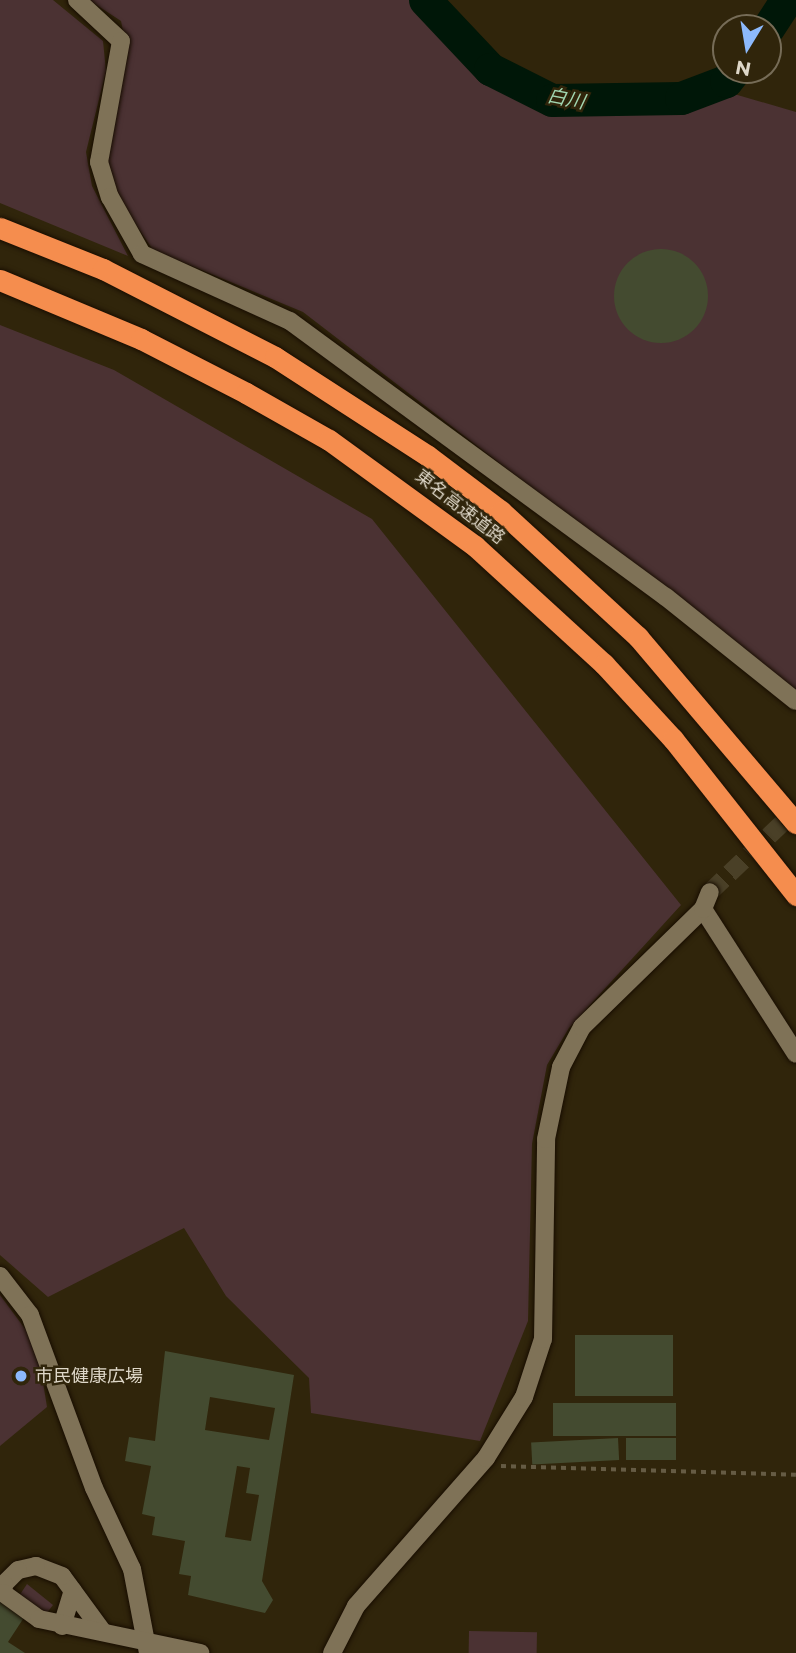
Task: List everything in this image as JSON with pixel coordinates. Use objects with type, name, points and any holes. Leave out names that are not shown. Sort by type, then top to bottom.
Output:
[{"type":"highway","name":"東名高速道路","points":[[0,228],[103,269],[275,357],[438,464],[501,511],[638,637],[796,823]]},
{"type":"highway","name":"東名高速道路","points":[[0,280],[141,339],[246,393],[329,440],[475,545],[604,664],[674,739],[796,895]]},
{"type":"street","points":[[76,0],[108,22],[121,41],[99,162],[110,197],[142,254],[290,321],[666,597],[796,701]]},
{"type":"street","points":[[332,1653],[356,1606],[398,1551],[486,1458],[524,1397],[543,1339],[546,1139],[569,1046],[611,993],[706,900],[796,1054]]},
{"type":"street","points":[[0,1276],[30,1315],[94,1488],[132,1569],[148,1648]]},
{"type":"street","points":[[103,1632],[62,1576],[36,1566],[18,1570],[4,1584],[3,1593],[26,1611],[62,1626],[103,1632],[148,1648],[200,1653]]},
{"type":"street","points":[[62,1626],[73,1591]]},
{"type":"path","points":[[486,1458],[507,1470],[796,1475]]},
{"type":"shaded area","points":[[0,0],[53,0],[103,41],[106,71],[86,152],[92,186],[128,256],[0,203]]},
{"type":"shaded area","points":[[89,0],[415,0],[489,73],[552,104],[639,105],[717,89],[796,112],[796,691],[303,312],[153,250],[113,191],[102,151],[128,56],[121,21]]},
{"type":"shaded area","points":[[0,325],[114,370],[372,519],[681,905],[569,1028],[547,1065],[532,1144],[528,1321],[480,1441],[311,1413],[309,1378],[226,1296],[184,1228],[48,1297],[0,1255]]},
{"type":"shaded area","name":"市民健康広場","points":[[0,1295],[37,1345],[47,1407],[0,1446]]},
{"type":"shaded area","points":[[27,1584],[53,1605],[46,1614],[17,1599]]},
{"type":"shaded area","points":[[469,1631],[537,1632],[537,1653],[469,1653]]},
{"type":"building","points":[[661,249],[679,253],[694,263],[704,278],[708,296],[704,314],[694,329],[679,339],[661,343],[643,339],[628,329],[618,314],[614,296],[618,278],[628,263],[643,253]]},
{"type":"building","points":[[575,1335],[673,1335],[673,1396],[575,1396]]},
{"type":"building","points":[[165,1351],[294,1375],[262,1581],[273,1600],[265,1613],[188,1595],[191,1576],[179,1574],[185,1541],[152,1535],[155,1517],[142,1514],[151,1466],[125,1461],[129,1437],[155,1441]],"holes":[[[210,1397],[275,1408],[269,1440],[205,1430]],[[237,1466],[250,1468],[246,1493],[259,1495],[251,1541],[225,1537]]]},
{"type":"building","points":[[553,1403],[676,1403],[676,1436],[553,1436]]},
{"type":"building","points":[[618,1438],[619,1460],[532,1465],[531,1443]]},
{"type":"building","points":[[626,1438],[676,1438],[676,1460],[626,1460]]},
{"type":"building","points":[[0,1599],[25,1616],[8,1642],[25,1653],[0,1653]]},
{"type":"waterway","name":"白川","points":[[425,0],[490,69],[552,100],[681,98],[718,84]]},
{"type":"waterway","name":"白川","points":[[777,14],[786,0]]},
{"type":"tunnel","points":[[710,892],[796,810]]},
{"type":"place","name":"市民健康広場","points":[[21,1376]]}]
